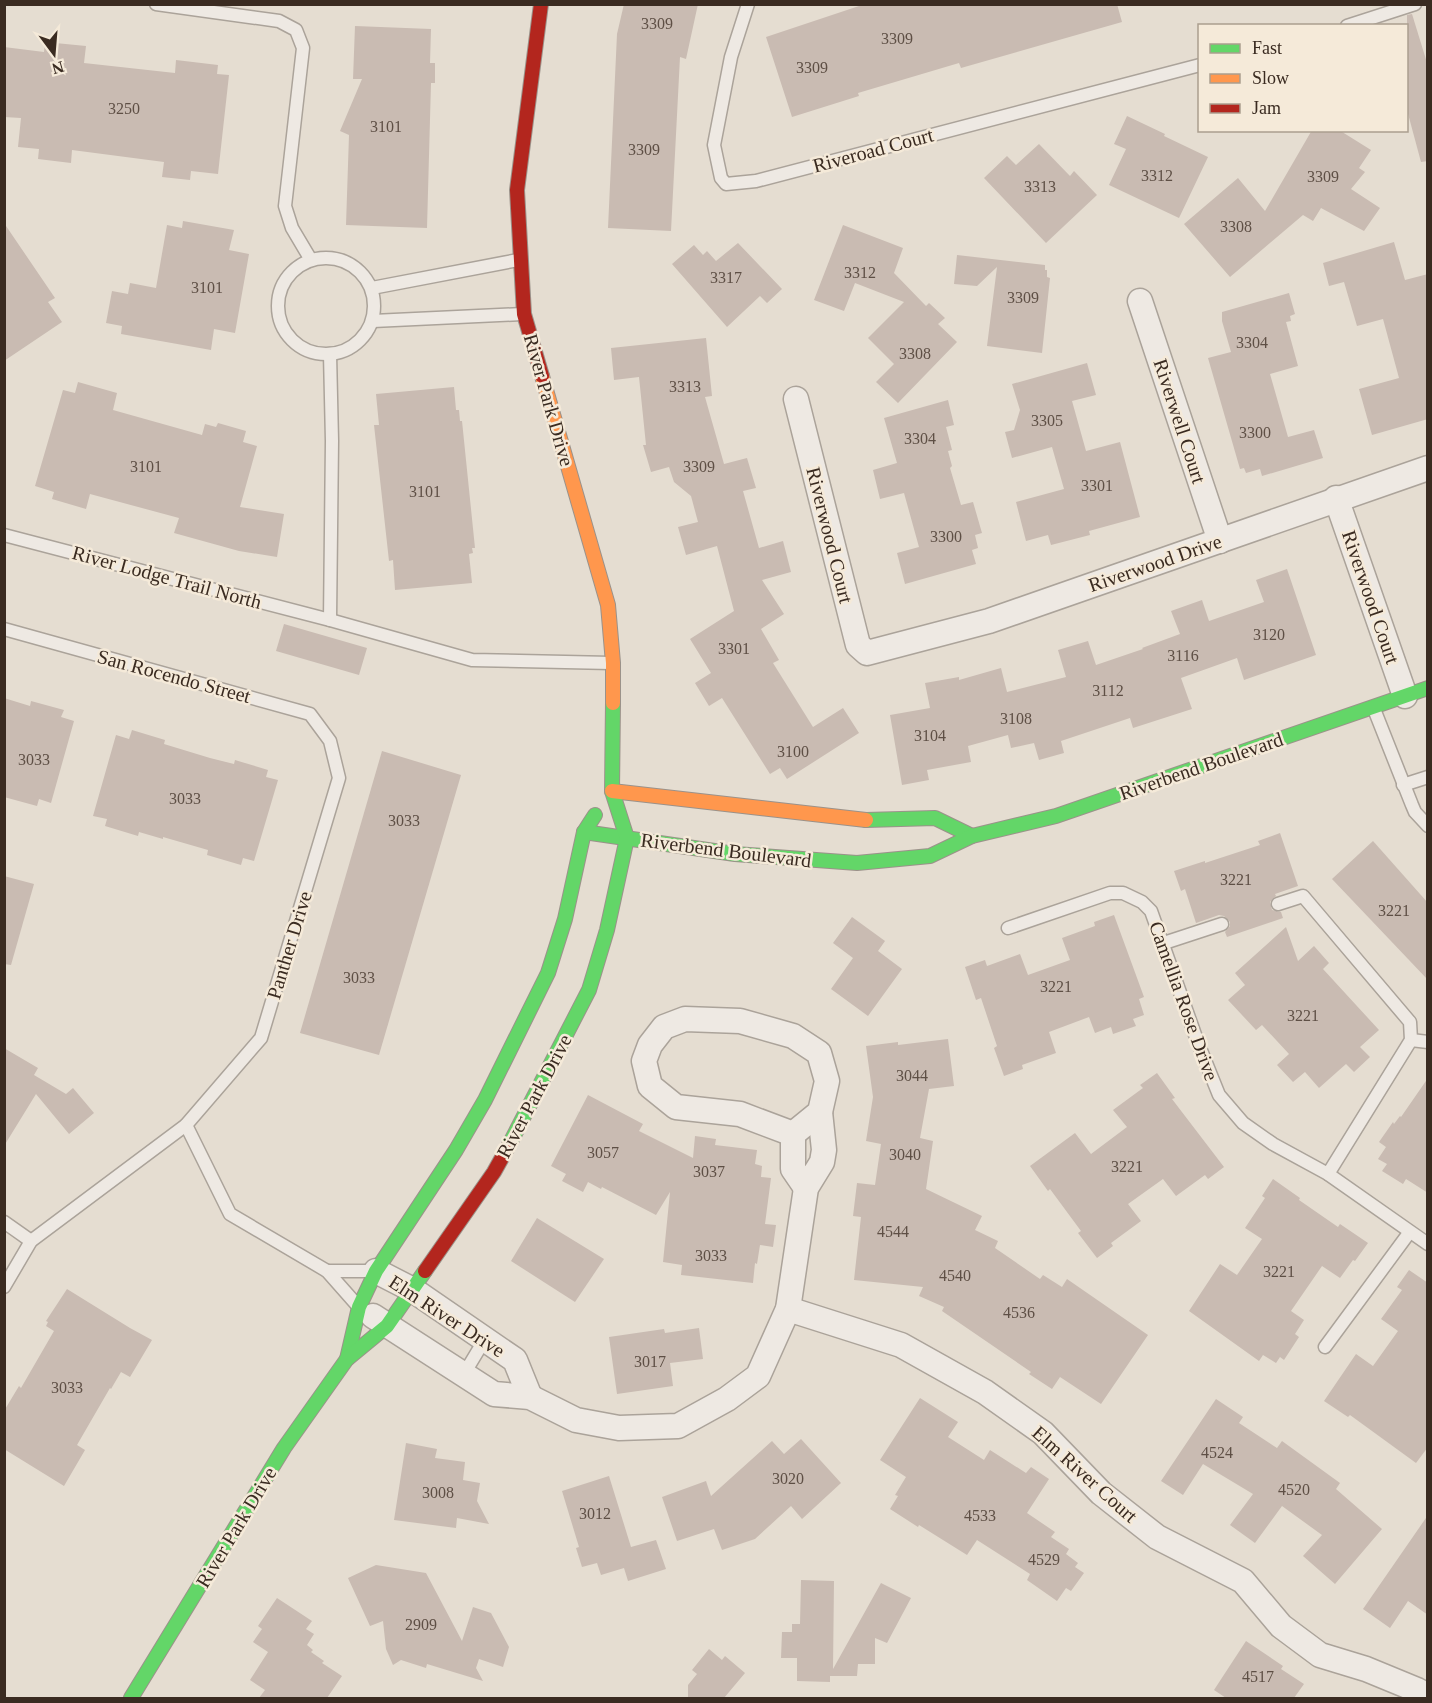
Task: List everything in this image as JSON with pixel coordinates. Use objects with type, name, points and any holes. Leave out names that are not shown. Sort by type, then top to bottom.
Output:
[{"type":"street","name":"River Park Drive","points":[[131,1698],[284,1448],[347,1359],[387,1326],[494,1172],[589,990],[607,930],[627,838],[612,792],[613,663],[608,605],[524,314],[520,260],[517,190],[542,4]]},
{"type":"street","name":"Riverwell Court","points":[[1140,301],[1220,541]]},
{"type":"street","name":"Riverwood Court","points":[[796,399],[858,645],[867,653],[880,649]]},
{"type":"street","name":"Riverwood Drive","points":[[880,649],[989,621],[1336,498],[1428,468]]},
{"type":"street","name":"Riverwood Court","points":[[1336,498],[1421,693]]},
{"type":"street","name":"Riverbend Boulevard","points":[[584,832],[735,854],[857,863],[930,856],[972,836],[1056,816],[1421,693]]},
{"type":"street","name":"River Park Drive","points":[[347,1359],[359,1307],[376,1271],[456,1150],[485,1100],[548,973],[565,920],[584,832],[612,792]]},
{"type":"street","points":[[612,792],[856,820],[935,818],[972,836]]},
{"type":"street","name":"Elm River Drive","points":[[359,1307],[494,1394],[530,1397],[576,1420],[619,1428],[678,1426],[727,1399],[758,1376],[788,1309],[806,1188],[822,1162],[824,1150],[820,1112],[827,1081],[819,1053],[793,1036],[740,1021],[686,1019],[664,1027],[650,1045],[644,1061],[650,1086],[676,1107],[740,1114],[793,1134]]},
{"type":"street","points":[[806,1188],[793,1168],[793,1134],[820,1112]]},
{"type":"street","name":"Elm River Drive","points":[[376,1271],[413,1290],[515,1360],[530,1397]]},
{"type":"street","name":"Elm River Court","points":[[788,1309],[901,1345],[985,1392],[1042,1433],[1101,1493],[1157,1537],[1243,1581],[1281,1626],[1320,1655],[1366,1670],[1428,1696]]},
{"type":"lane","points":[[156,4],[279,21],[296,30],[303,48],[285,206],[292,228],[311,260]]},
{"type":"lane","name":"Riveroad Court","points":[[748,4],[731,57],[714,145],[721,178],[726,184],[756,181],[1198,66]]},
{"type":"lane","points":[[1353,24],[1415,4]]},
{"type":"lane","points":[[326,257],[340,259],[353,266],[372,288],[375,304],[373,321],[364,337],[351,348],[330,354],[317,354],[300,347],[287,335],[279,318],[278,301],[283,283],[295,269],[311,260],[326,257]]},
{"type":"lane","points":[[372,288],[520,260]]},
{"type":"lane","points":[[373,321],[524,314]]},
{"type":"lane","points":[[330,354],[332,441],[330,620]]},
{"type":"lane","name":"River Lodge Trail North","points":[[4,535],[330,620],[472,660],[613,663]]},
{"type":"lane","name":"San Rocendo Street","points":[[4,629],[310,714],[330,741]]},
{"type":"lane","points":[[1374,708],[1415,812],[1428,825]]},
{"type":"lane","name":"Panther Drive","points":[[4,1287],[31,1241],[186,1125],[261,1038],[339,778],[330,741]]},
{"type":"lane","points":[[1403,785],[1428,777]]},
{"type":"lane","name":"Camellia Rose Drive","points":[[1008,928],[1110,892],[1123,893],[1142,902],[1151,911],[1164,943],[1198,1043],[1219,1095],[1244,1123],[1273,1144],[1328,1174],[1409,1233],[1428,1244]]},
{"type":"lane","points":[[1278,904],[1303,896],[1410,1022],[1411,1040],[1328,1174]]},
{"type":"lane","points":[[1164,943],[1222,924]]},
{"type":"lane","points":[[1411,1040],[1428,1042]]},
{"type":"lane","points":[[186,1125],[230,1214],[327,1271],[359,1307]]},
{"type":"lane","points":[[4,1222],[31,1241]]},
{"type":"lane","points":[[1325,1347],[1409,1233]]},
{"type":"lane","points":[[327,1271],[376,1271]]},
{"type":"lane","points":[[464,1374],[485,1339]]},
{"type":"building","points":[[624,4],[698,4],[686,59],[680,57],[671,231],[608,228],[617,34]]},
{"type":"building","points":[[865,4],[1117,4],[1122,22],[961,68],[959,63],[858,93],[859,96],[792,117],[766,37]]},
{"type":"building","points":[[1412,14],[1428,66],[1428,161],[1421,162],[1408,114],[1407,15]]},
{"type":"building","points":[[355,26],[431,29],[430,63],[435,63],[435,83],[431,83],[427,228],[346,225],[349,135],[340,131],[362,79],[353,79]]},
{"type":"building","points":[[45,42],[86,46],[84,63],[175,73],[176,60],[218,65],[217,74],[229,75],[218,174],[191,171],[190,180],[162,177],[164,162],[72,150],[71,163],[38,159],[39,149],[18,147],[21,118],[4,117],[4,47],[44,52]]},
{"type":"building","points":[[1127,116],[1208,157],[1179,218],[1109,185],[1126,149],[1114,144]]},
{"type":"building","points":[[1311,132],[1342,132],[1371,150],[1359,168],[1365,172],[1351,189],[1380,208],[1364,231],[1321,208],[1313,221],[1303,215],[1230,277],[1184,224],[1238,178],[1265,211]]},
{"type":"building","points":[[1039,144],[1070,176],[1074,171],[1097,195],[1046,243],[984,178],[1007,156],[1016,165]]},
{"type":"building","points":[[183,221],[234,230],[229,250],[249,254],[235,333],[214,329],[211,350],[121,334],[122,326],[106,323],[112,291],[128,294],[130,283],[156,288],[167,225],[182,228]]},
{"type":"building","points":[[4,223],[55,298],[48,302],[62,322],[4,361]]},
{"type":"building","points":[[843,225],[903,248],[894,273],[926,306],[929,303],[945,318],[938,324],[957,342],[898,403],[876,382],[894,364],[868,338],[904,302],[855,283],[844,311],[814,300]]},
{"type":"building","points":[[1394,242],[1405,280],[1428,274],[1428,419],[1372,435],[1359,389],[1399,378],[1383,319],[1357,326],[1344,282],[1329,286],[1323,263]]},
{"type":"building","points":[[738,243],[782,289],[767,303],[760,296],[727,327],[672,264],[694,245],[703,255],[707,251],[716,261]]},
{"type":"building","points":[[957,255],[1045,265],[1047,277],[1050,278],[1042,353],[987,346],[997,267],[977,286],[954,284]]},
{"type":"building","points":[[1289,293],[1295,314],[1290,316],[1291,321],[1286,322],[1298,366],[1270,374],[1288,437],[1314,430],[1323,458],[1262,476],[1260,469],[1246,473],[1244,468],[1240,469],[1208,358],[1231,352],[1222,321],[1222,312]]},
{"type":"building","points":[[706,338],[712,396],[705,397],[724,464],[747,458],[756,488],[743,491],[759,548],[783,541],[791,572],[762,580],[784,614],[761,629],[779,660],[773,663],[813,727],[843,708],[859,733],[787,779],[780,768],[770,774],[722,698],[709,706],[695,683],[711,673],[690,639],[734,611],[717,546],[686,555],[678,527],[698,522],[691,496],[674,482],[669,467],[651,472],[643,445],[646,445],[639,377],[614,380],[611,348]]},
{"type":"building","points":[[1087,363],[1096,395],[1072,401],[1086,451],[1120,442],[1140,517],[1089,531],[1090,535],[1051,545],[1048,535],[1026,541],[1016,502],[1064,489],[1052,447],[1012,458],[1005,432],[1014,430],[1020,410],[1012,384]]},
{"type":"building","points":[[78,382],[117,393],[113,410],[202,435],[205,424],[216,427],[218,423],[246,431],[243,442],[257,446],[240,507],[284,514],[277,557],[239,551],[174,533],[179,518],[90,494],[86,509],[52,499],[54,492],[35,486],[63,390],[75,393]]},
{"type":"building","points":[[454,387],[456,410],[459,410],[460,421],[462,421],[475,548],[472,548],[473,553],[469,554],[472,583],[395,590],[393,560],[389,561],[374,425],[379,425],[376,394]]},
{"type":"building","points":[[948,400],[954,425],[946,427],[952,450],[948,451],[952,466],[950,468],[961,505],[973,502],[982,533],[975,535],[978,548],[972,550],[976,564],[905,584],[897,553],[919,547],[904,493],[880,499],[873,470],[897,463],[884,418]]},
{"type":"building","points":[[1287,569],[1316,655],[1244,680],[1237,658],[1181,678],[1192,709],[1133,728],[1130,718],[1061,741],[1064,753],[1039,760],[1034,743],[1011,748],[1008,735],[968,746],[971,762],[927,770],[929,780],[902,785],[890,715],[930,708],[925,683],[959,677],[959,680],[1001,668],[1007,692],[1066,677],[1058,650],[1088,641],[1096,665],[1143,649],[1180,634],[1171,611],[1202,600],[1209,621],[1264,602],[1256,580]]},
{"type":"building","points":[[284,624],[367,648],[359,675],[276,651]]},
{"type":"building","points":[[4,698],[30,706],[31,701],[64,710],[61,717],[74,721],[51,803],[39,799],[37,806],[4,797]]},
{"type":"building","points":[[132,730],[165,740],[164,744],[210,758],[234,764],[235,760],[268,770],[266,777],[278,780],[254,861],[243,858],[241,865],[207,855],[208,850],[163,837],[163,839],[139,832],[138,836],[105,826],[107,819],[93,816],[116,735],[129,739]]},
{"type":"building","points":[[382,751],[461,775],[379,1055],[300,1033]]},
{"type":"building","points":[[1280,833],[1298,886],[1275,894],[1276,896],[1270,902],[1272,910],[1281,912],[1283,918],[1227,937],[1225,932],[1230,922],[1224,916],[1219,915],[1196,923],[1185,889],[1181,891],[1174,871],[1260,845],[1258,841]]},
{"type":"building","points":[[1373,841],[1428,903],[1428,980],[1332,879]]},
{"type":"building","points":[[4,876],[34,884],[11,965],[4,964]]},
{"type":"building","points":[[1114,915],[1144,997],[1139,999],[1144,1015],[1133,1019],[1136,1026],[1113,1034],[1111,1027],[1095,1033],[1089,1017],[1049,1032],[1056,1053],[1022,1065],[1023,1069],[1004,1076],[981,998],[976,1000],[965,967],[985,960],[987,966],[1020,954],[1028,975],[1070,960],[1062,938],[1095,926],[1094,922]]},
{"type":"building","points":[[852,917],[885,941],[878,951],[902,969],[868,1016],[831,989],[853,958],[833,943]]},
{"type":"building","points":[[1286,927],[1298,961],[1314,946],[1329,963],[1323,969],[1379,1030],[1360,1047],[1370,1057],[1354,1072],[1346,1064],[1319,1088],[1305,1072],[1293,1082],[1277,1065],[1289,1054],[1262,1025],[1256,1030],[1228,1000],[1245,985],[1235,973]]},
{"type":"building","points":[[948,1039],[954,1086],[929,1089],[920,1138],[933,1141],[926,1189],[982,1216],[975,1230],[998,1241],[995,1248],[1040,1279],[1043,1275],[1062,1287],[1067,1279],[1148,1335],[1101,1404],[1060,1377],[1052,1389],[1029,1374],[1031,1372],[942,1311],[944,1307],[919,1296],[923,1287],[854,1280],[861,1217],[853,1216],[857,1183],[875,1185],[881,1144],[866,1141],[873,1097],[866,1046]]},
{"type":"building","points":[[4,1048],[38,1068],[34,1075],[66,1094],[73,1088],[94,1113],[69,1134],[36,1094],[4,1146]]},
{"type":"building","points":[[1157,1073],[1175,1098],[1172,1099],[1224,1167],[1208,1179],[1205,1175],[1176,1196],[1163,1179],[1128,1204],[1141,1221],[1111,1243],[1113,1246],[1097,1258],[1078,1233],[1081,1231],[1030,1166],[1075,1133],[1091,1154],[1127,1127],[1113,1110],[1143,1088],[1140,1085]]},
{"type":"building","points":[[1428,1078],[1428,1193],[1406,1179],[1403,1184],[1382,1171],[1387,1164],[1378,1159],[1386,1147],[1379,1142],[1393,1122],[1394,1124],[1401,1117]]},
{"type":"building","points":[[588,1095],[643,1124],[639,1131],[693,1158],[695,1136],[716,1139],[715,1145],[757,1150],[755,1164],[762,1166],[761,1177],[771,1178],[765,1224],[776,1225],[773,1247],[760,1245],[753,1283],[681,1275],[682,1265],[663,1262],[670,1192],[656,1215],[602,1187],[601,1189],[588,1182],[583,1192],[562,1181],[566,1174],[551,1166]]},
{"type":"building","points":[[1273,1179],[1338,1227],[1340,1224],[1368,1243],[1340,1278],[1322,1266],[1291,1311],[1304,1320],[1295,1334],[1299,1337],[1284,1360],[1280,1357],[1276,1363],[1263,1355],[1259,1361],[1189,1311],[1220,1264],[1237,1275],[1262,1239],[1245,1228],[1265,1198],[1262,1196]]},
{"type":"building","points":[[537,1218],[604,1259],[575,1302],[511,1261]]},
{"type":"building","points":[[1409,1270],[1428,1283],[1428,1447],[1416,1463],[1350,1415],[1348,1417],[1324,1401],[1356,1354],[1373,1366],[1398,1331],[1381,1319],[1402,1290],[1397,1287]]},
{"type":"building","points":[[67,1289],[152,1340],[130,1377],[121,1372],[110,1388],[77,1445],[85,1450],[64,1486],[4,1449],[4,1411],[19,1386],[21,1388],[54,1331],[46,1326],[48,1322],[46,1321]]},
{"type":"building","points":[[699,1328],[703,1359],[670,1363],[673,1386],[617,1394],[609,1337],[664,1329],[665,1333]]},
{"type":"building","points":[[920,1398],[958,1422],[948,1437],[984,1460],[990,1450],[1026,1473],[1031,1467],[1049,1479],[1027,1513],[1055,1532],[1051,1537],[1069,1549],[1066,1554],[1078,1563],[1075,1567],[1084,1573],[1071,1591],[1066,1588],[1057,1601],[1027,1580],[1030,1574],[977,1540],[967,1555],[890,1509],[906,1477],[880,1460]]},
{"type":"building","points":[[1216,1399],[1243,1417],[1239,1423],[1277,1448],[1282,1441],[1340,1483],[1336,1489],[1382,1529],[1335,1584],[1303,1556],[1322,1535],[1282,1506],[1255,1543],[1230,1525],[1253,1494],[1203,1464],[1183,1495],[1161,1481]]},
{"type":"building","points":[[801,1439],[841,1483],[802,1519],[791,1506],[755,1539],[722,1550],[714,1529],[677,1541],[662,1497],[706,1481],[711,1496],[772,1441],[784,1454]]},
{"type":"building","points":[[406,1443],[437,1449],[435,1458],[465,1462],[463,1480],[480,1483],[477,1501],[489,1524],[457,1518],[456,1528],[394,1520]]},
{"type":"building","points":[[609,1476],[631,1547],[656,1540],[666,1569],[628,1581],[624,1568],[601,1575],[597,1563],[582,1567],[576,1548],[579,1547],[562,1491]]},
{"type":"building","points":[[1428,1515],[1428,1615],[1408,1601],[1390,1628],[1363,1609]]},
{"type":"building","points":[[376,1565],[426,1573],[462,1641],[473,1607],[491,1613],[509,1647],[503,1667],[479,1659],[476,1668],[483,1681],[427,1664],[426,1668],[401,1660],[393,1665],[386,1649],[383,1621],[370,1626],[348,1578]]},
{"type":"building","points":[[801,1580],[834,1581],[833,1669],[881,1583],[911,1598],[887,1643],[875,1638],[875,1664],[858,1664],[857,1676],[830,1676],[830,1682],[797,1681],[797,1658],[781,1658],[782,1632],[792,1632],[792,1624],[800,1624]]},
{"type":"building","points":[[277,1598],[312,1621],[306,1629],[314,1634],[307,1645],[313,1650],[311,1652],[324,1661],[322,1663],[342,1676],[327,1698],[259,1698],[265,1690],[250,1680],[268,1652],[253,1642],[262,1629],[258,1626]]},
{"type":"building","points":[[1246,1641],[1283,1666],[1281,1669],[1304,1684],[1294,1698],[1226,1698],[1214,1690]]},
{"type":"building","points":[[709,1649],[722,1660],[725,1656],[745,1673],[724,1698],[688,1698],[688,1685],[697,1674],[692,1670]]},
{"type":"traffic: fast","points":[[584,832],[735,854],[857,863],[930,856],[972,836],[1056,816],[1428,688]]},
{"type":"traffic: fast","points":[[508,1147],[589,990],[607,930],[627,838],[612,791],[613,703]]},
{"type":"traffic: fast","points":[[347,1359],[359,1307],[376,1271],[456,1150],[485,1100],[548,973],[565,919],[584,832],[595,815]]},
{"type":"traffic: fast","points":[[866,820],[935,818],[972,836]]},
{"type":"traffic: fast","points":[[131,1698],[284,1448],[347,1359],[387,1326],[425,1271]]},
{"type":"traffic: slow","points":[[542,376],[608,605],[613,663],[613,703]]},
{"type":"traffic: slow","points":[[612,791],[866,820]]},
{"type":"traffic: jam","points":[[541,4],[517,190],[524,314],[542,376]]},
{"type":"traffic: jam","points":[[425,1271],[494,1172],[508,1147]]}]
